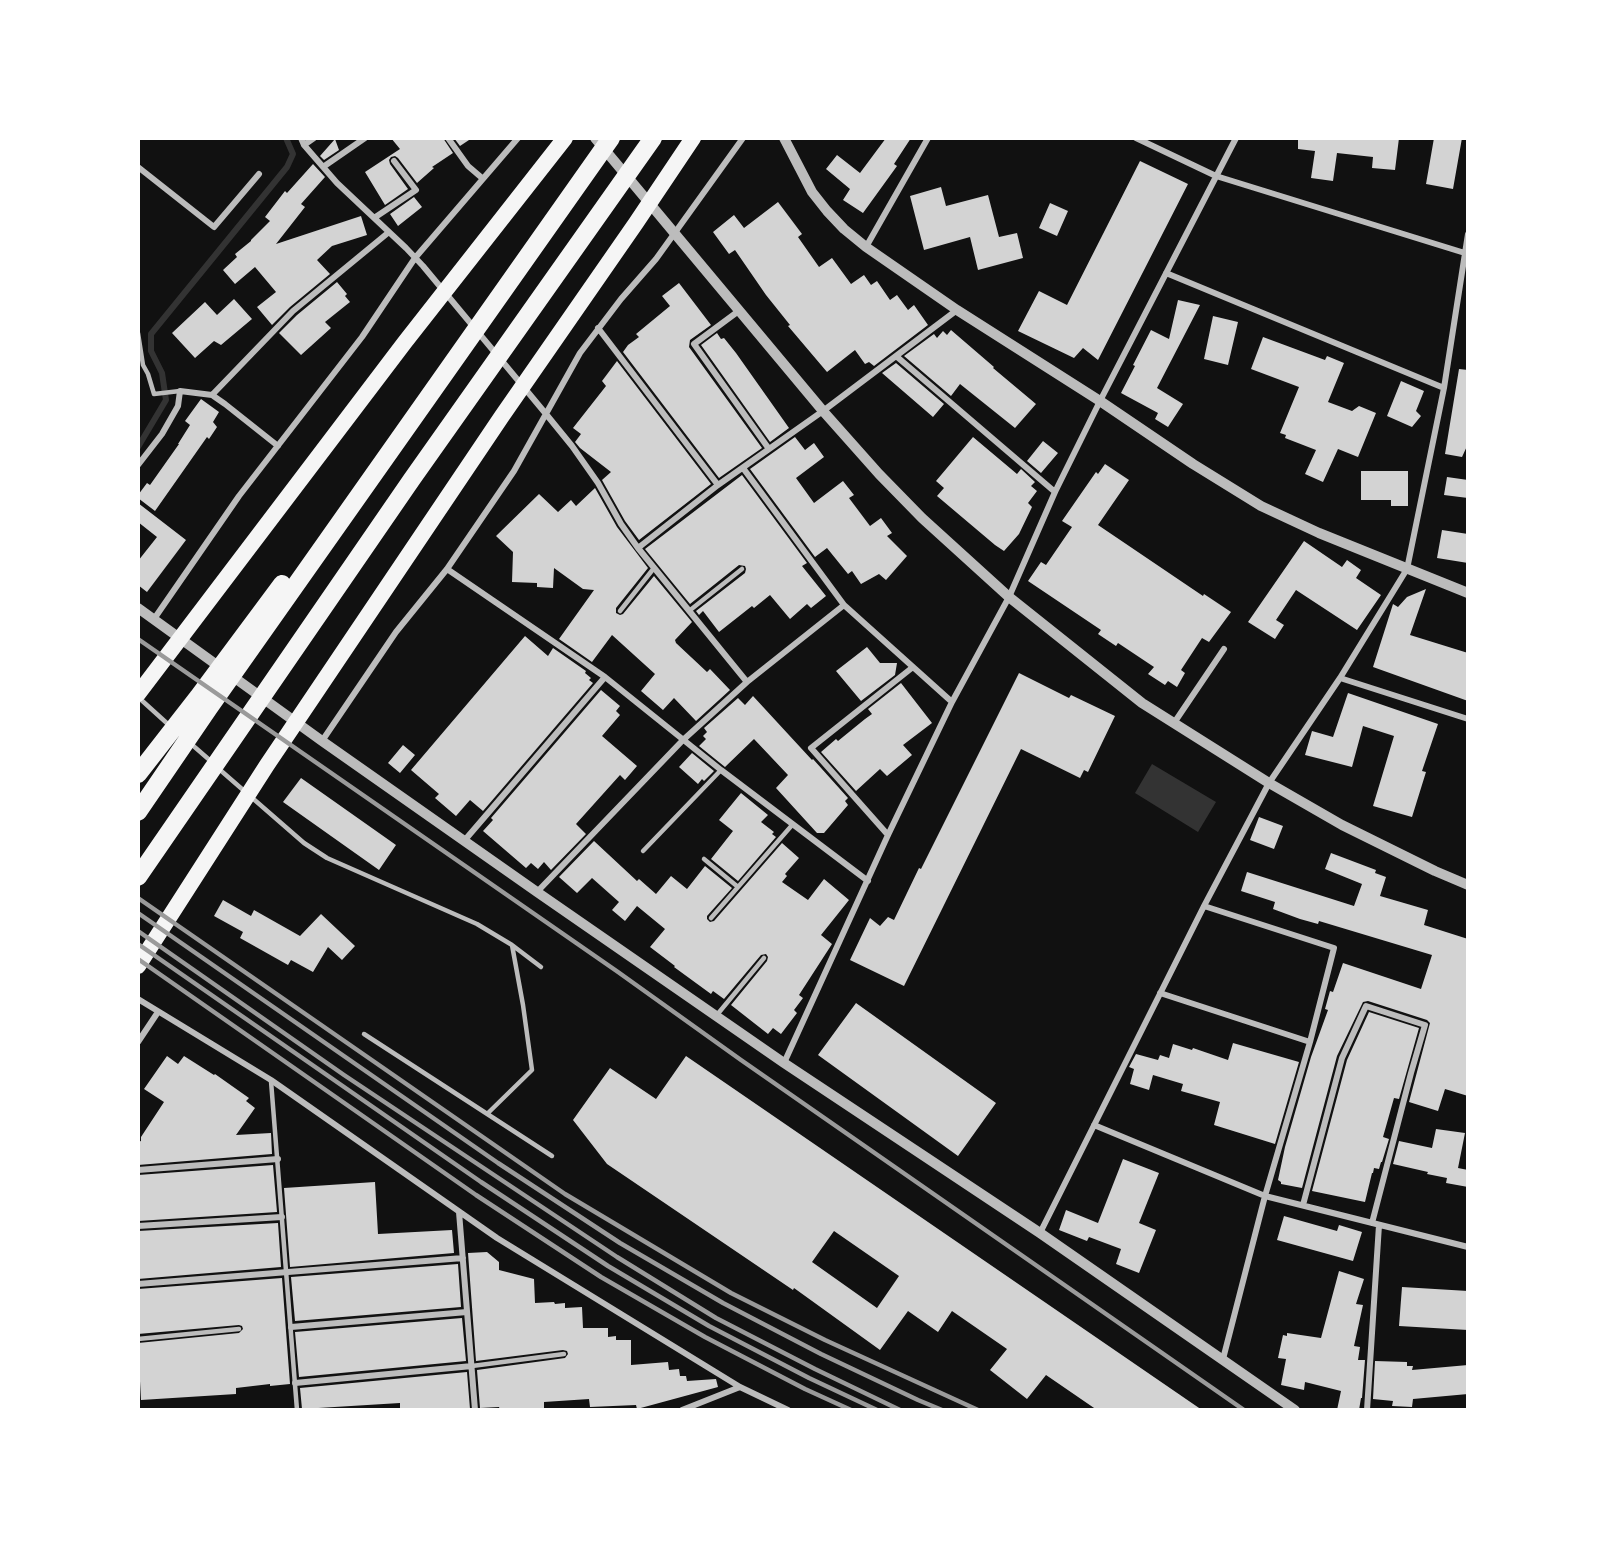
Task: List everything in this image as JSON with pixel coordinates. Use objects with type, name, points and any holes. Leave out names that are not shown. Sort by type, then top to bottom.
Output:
[{"type":"highway","points":[[138,695],[405,342],[565,138]]},
{"type":"highway","points":[[138,812],[611,138]]},
{"type":"highway","points":[[138,878],[406,489],[653,138]]},
{"type":"highway","points":[[138,966],[267,765],[693,138]]},
{"type":"highway","points":[[138,774],[331,518],[384,461]]},
{"type":"street","points":[[301,138],[304,145],[337,183],[415,258],[546,414],[598,483],[621,524],[638,548],[747,682]]},
{"type":"street","points":[[304,145],[314,138]]},
{"type":"street","points":[[323,167],[365,138]]},
{"type":"street","points":[[448,138],[468,166],[482,178]]},
{"type":"street","points":[[154,619],[239,496],[362,337],[415,258],[518,138]]},
{"type":"street","points":[[595,138],[823,411],[879,474],[1009,597],[1142,703],[1269,783],[1342,825],[1468,885]]},
{"type":"street","points":[[322,741],[396,632],[447,568],[514,471],[580,353],[621,299],[656,259],[742,138]]},
{"type":"street","points":[[784,138],[817,198],[844,229],[866,247],[957,310],[1261,506],[1319,533],[1468,593]]},
{"type":"street","points":[[866,247],[928,138]]},
{"type":"street","points":[[1136,138],[1216,176],[1467,254]]},
{"type":"street","points":[[784,1063],[888,835],[952,702],[1009,597],[1055,492],[1100,401],[1236,138]]},
{"type":"street","points":[[375,218],[416,190],[394,161]]},
{"type":"street","points":[[138,167],[214,227],[259,174]]},
{"type":"street","points":[[212,395],[293,311],[389,232]]},
{"type":"street","points":[[1040,1233],[1204,906],[1269,783],[1340,678],[1407,568],[1444,388],[1467,254],[1468,234]]},
{"type":"street","points":[[1166,273],[1444,388]]},
{"type":"street","points":[[740,310],[694,344],[769,449]]},
{"type":"street","points":[[638,548],[718,485],[823,411],[957,310]]},
{"type":"street","points":[[598,328],[718,485]]},
{"type":"street","points":[[896,356],[1055,492]]},
{"type":"street","points":[[138,465],[162,434],[178,406],[179,391],[212,395],[278,446]]},
{"type":"street","points":[[743,468],[844,605],[952,702]]},
{"type":"street","points":[[447,568],[605,677],[721,770],[868,881]]},
{"type":"street","points":[[537,892],[683,740],[747,682],[844,605]]},
{"type":"street","points":[[138,608],[537,892],[784,1063],[1040,1233],[1295,1410]]},
{"type":"street","points":[[1174,723],[1224,649]]},
{"type":"street","points":[[888,835],[811,748],[913,667]]},
{"type":"street","points":[[464,841],[605,677]]},
{"type":"street","points":[[1340,678],[1468,719]]},
{"type":"street","points":[[1204,906],[1334,948],[1222,1359]]},
{"type":"street","points":[[1160,993],[1310,1042]]},
{"type":"street","points":[[138,999],[271,1080],[497,1238],[740,1387],[788,1410]]},
{"type":"street","points":[[1303,1205],[1342,1058],[1366,1006],[1425,1025],[1408,1084],[1375,1224],[1367,1410]]},
{"type":"street","points":[[138,1042],[158,1012]]},
{"type":"street","points":[[1094,1125],[1265,1196],[1468,1247]]},
{"type":"street","points":[[138,1170],[278,1159]]},
{"type":"street","points":[[459,1212],[475,1410]]},
{"type":"street","points":[[138,1226],[282,1216]]},
{"type":"street","points":[[138,1284],[463,1258]]},
{"type":"street","points":[[291,1327],[467,1312]]},
{"type":"street","points":[[295,1383],[472,1366]]},
{"type":"street","points":[[682,1410],[740,1387]]},
{"type":"lane","points":[[138,333],[143,365],[154,393],[179,391]]},
{"type":"lane","points":[[620,611],[654,568]]},
{"type":"lane","points":[[689,611],[742,569]]},
{"type":"lane","points":[[138,695],[152,710],[304,843],[327,858],[477,924],[512,945],[541,967]]},
{"type":"lane","points":[[643,851],[721,770]]},
{"type":"lane","points":[[711,918],[793,824]]},
{"type":"lane","points":[[704,858],[738,888]]},
{"type":"lane","points":[[487,1114],[532,1070],[512,945]]},
{"type":"lane","points":[[716,1016],[764,958]]},
{"type":"lane","points":[[364,1034],[552,1156]]},
{"type":"lane","points":[[271,1080],[297,1410]]},
{"type":"lane","points":[[138,1339],[239,1329]]},
{"type":"lane","points":[[472,1366],[564,1354]]},
{"type":"shaded area","points":[[1152,764],[1216,802],[1198,832],[1135,793]]},
{"type":"building","points":[[391,138],[443,138],[453,153],[432,167],[434,168],[417,183],[398,158],[391,157],[390,164],[408,189],[385,205],[365,172],[400,149]]},
{"type":"building","points":[[454,138],[472,138],[460,146]]},
{"type":"building","points":[[886,138],[911,138],[894,164],[897,166],[863,213],[843,200],[850,189],[826,169],[837,155],[860,173]]},
{"type":"building","points":[[1298,138],[1399,138],[1395,170],[1372,168],[1373,157],[1337,153],[1333,181],[1311,178],[1315,151],[1298,149]]},
{"type":"building","points":[[1434,138],[1462,138],[1453,189],[1426,184]]},
{"type":"building","points":[[335,139],[339,150],[324,160],[320,156]]},
{"type":"building","points":[[1140,161],[1188,184],[1098,360],[1083,348],[1074,358],[1018,331],[1039,291],[1067,305]]},
{"type":"building","points":[[313,164],[325,177],[301,204],[305,207],[276,244],[361,216],[367,235],[332,246],[317,260],[330,274],[272,325],[257,307],[276,292],[255,267],[235,284],[223,270],[237,257],[235,254],[270,221],[265,217],[285,191],[287,193]]},
{"type":"building","points":[[941,187],[946,206],[988,195],[999,237],[1017,233],[1023,258],[978,270],[970,237],[924,250],[910,196]]},
{"type":"building","points":[[414,197],[422,207],[398,226],[390,214]]},
{"type":"building","points":[[778,202],[802,234],[798,237],[819,267],[832,258],[851,284],[864,275],[871,285],[877,281],[890,300],[897,295],[908,310],[914,305],[928,325],[874,366],[869,362],[865,364],[855,350],[827,372],[788,326],[790,325],[735,250],[729,254],[713,232],[734,215],[744,228]]},
{"type":"building","points":[[1050,203],[1068,211],[1057,236],[1039,228]]},
{"type":"building","points":[[337,282],[347,294],[345,296],[350,302],[325,322],[331,328],[301,355],[279,333]]},
{"type":"building","points":[[679,283],[711,325],[690,340],[689,347],[762,448],[719,478],[623,352],[639,337],[636,334],[670,306],[662,296]]},
{"type":"building","points":[[234,299],[252,319],[221,345],[214,341],[195,358],[172,333],[205,302],[217,315]]},
{"type":"building","points":[[1178,300],[1200,305],[1157,388],[1183,404],[1168,427],[1155,419],[1158,413],[1121,393],[1151,330],[1169,339]]},
{"type":"building","points":[[1213,316],[1238,322],[1228,365],[1204,359]]},
{"type":"building","points":[[951,330],[1036,404],[1015,428],[960,384],[951,396],[904,356],[934,334],[937,338],[943,331],[947,335]]},
{"type":"building","points":[[717,333],[736,353],[789,428],[770,442],[701,345]]},
{"type":"building","points":[[1263,337],[1325,360],[1327,356],[1344,363],[1328,402],[1352,411],[1359,406],[1376,413],[1358,457],[1338,449],[1323,482],[1305,474],[1316,450],[1285,438],[1286,435],[1280,433],[1299,387],[1251,369]]},
{"type":"building","points":[[617,361],[711,484],[639,540],[625,521],[602,480],[611,472],[580,448],[575,442],[581,434],[573,428],[606,386],[602,381]]},
{"type":"building","points":[[896,363],[944,404],[933,417],[882,373]]},
{"type":"building","points":[[1459,369],[1468,370],[1468,444],[1462,457],[1445,454]]},
{"type":"building","points":[[1401,381],[1424,391],[1416,411],[1421,416],[1412,427],[1387,416]]},
{"type":"building","points":[[201,399],[219,412],[213,422],[217,427],[209,439],[207,437],[155,511],[138,498],[138,495],[147,483],[150,485],[179,444],[190,425],[185,421]]},
{"type":"building","points":[[795,437],[805,450],[814,443],[824,457],[796,478],[814,503],[843,481],[854,495],[849,498],[870,526],[881,518],[892,533],[887,536],[907,556],[886,580],[879,574],[861,584],[852,571],[848,574],[827,548],[815,557],[750,469]]},
{"type":"building","points":[[973,437],[1017,474],[1021,469],[1035,482],[1031,486],[1037,491],[1028,503],[1032,507],[1019,534],[1004,551],[937,496],[944,488],[936,481]]},
{"type":"building","points":[[1043,441],[1058,453],[1041,473],[1027,461]]},
{"type":"building","points":[[1105,464],[1129,480],[1098,525],[1203,596],[1204,594],[1231,612],[1209,642],[1202,638],[1181,670],[1185,673],[1177,687],[1168,681],[1165,685],[1148,674],[1154,667],[1118,643],[1116,646],[1098,634],[1101,630],[1028,581],[1041,562],[1046,565],[1072,527],[1062,521],[1096,472],[1098,474]]},
{"type":"building","points":[[1361,471],[1408,471],[1408,506],[1391,506],[1391,500],[1361,500]]},
{"type":"building","points":[[742,475],[807,563],[802,566],[826,596],[811,608],[807,604],[790,619],[770,595],[719,632],[703,611],[699,615],[696,611],[745,573],[745,566],[739,565],[690,604],[645,549]]},
{"type":"building","points":[[1447,477],[1468,480],[1468,498],[1444,495]]},
{"type":"building","points":[[595,488],[617,527],[648,568],[616,608],[616,613],[623,614],[654,576],[692,622],[675,640],[676,643],[707,672],[710,669],[730,690],[696,721],[674,698],[663,710],[641,691],[655,674],[612,635],[592,662],[559,639],[594,590],[583,589],[554,568],[553,588],[537,587],[537,583],[512,582],[513,552],[496,536],[539,494],[558,512],[571,500],[576,506]]},
{"type":"building","points":[[138,503],[186,540],[147,592],[138,585],[138,561],[157,537],[138,522]]},
{"type":"building","points":[[1442,530],[1468,534],[1468,563],[1437,558]]},
{"type":"building","points":[[1304,541],[1342,567],[1347,560],[1361,570],[1356,578],[1381,595],[1357,630],[1296,590],[1276,620],[1284,625],[1275,639],[1248,622]]},
{"type":"building","points":[[1426,589],[1410,635],[1468,653],[1468,701],[1373,667],[1393,604],[1398,607],[1407,597]]},
{"type":"building","points":[[525,636],[548,656],[553,648],[586,671],[585,673],[591,678],[589,680],[593,683],[483,811],[470,800],[456,816],[435,798],[439,794],[411,770]]},
{"type":"building","points":[[867,647],[880,663],[897,663],[895,675],[861,701],[836,671]]},
{"type":"building","points":[[1019,673],[1069,698],[1071,695],[1115,716],[1088,772],[1084,770],[1080,778],[1021,749],[904,986],[850,960],[870,918],[880,926],[888,917],[894,920]]},
{"type":"building","points":[[901,683],[932,723],[903,745],[912,755],[887,776],[880,769],[856,791],[821,752],[872,714],[868,709]]},
{"type":"building","points":[[601,690],[620,706],[616,711],[620,715],[602,736],[637,766],[625,780],[620,775],[576,824],[586,834],[551,870],[544,862],[538,869],[531,863],[526,868],[483,831],[493,820],[491,818]]},
{"type":"building","points":[[1348,693],[1438,724],[1422,771],[1426,772],[1412,817],[1373,806],[1394,736],[1363,726],[1352,767],[1305,755],[1312,731],[1333,737]]},
{"type":"building","points":[[753,696],[848,798],[845,801],[848,805],[824,833],[817,833],[776,788],[788,775],[754,739],[725,767],[699,746],[706,739],[703,736],[707,732],[704,728],[738,698],[745,705]]},
{"type":"building","points":[[403,745],[415,755],[400,773],[388,763]]},
{"type":"building","points":[[692,753],[714,771],[698,784],[679,767]]},
{"type":"building","points":[[301,778],[396,845],[379,870],[283,802]]},
{"type":"building","points":[[741,793],[768,815],[761,822],[774,832],[772,834],[776,837],[738,881],[711,859],[733,831],[719,820]]},
{"type":"building","points":[[1259,817],[1283,826],[1274,849],[1250,840]]},
{"type":"building","points":[[594,841],[637,881],[639,879],[656,894],[671,876],[687,889],[705,866],[732,888],[707,916],[710,922],[714,921],[782,843],[799,858],[785,874],[787,876],[782,882],[808,900],[824,879],[849,900],[821,935],[832,944],[799,995],[803,998],[794,1010],[797,1013],[781,1034],[773,1028],[768,1034],[731,1005],[767,961],[766,954],[761,955],[724,999],[713,991],[711,994],[650,947],[665,929],[637,906],[625,921],[612,910],[619,902],[592,878],[577,893],[559,877]]},
{"type":"building","points":[[1331,853],[1376,870],[1375,873],[1386,877],[1380,896],[1428,910],[1424,925],[1468,939],[1468,1096],[1445,1089],[1438,1111],[1409,1102],[1430,1023],[1427,1020],[1368,1001],[1363,1002],[1337,1056],[1302,1188],[1281,1184],[1278,1180],[1311,1057],[1328,1010],[1325,1009],[1330,991],[1333,992],[1343,963],[1421,989],[1432,955],[1319,921],[1318,924],[1300,919],[1273,909],[1275,902],[1241,891],[1247,872],[1354,906],[1362,884],[1325,869]]},
{"type":"building","points":[[223,900],[251,916],[254,910],[300,936],[321,914],[355,946],[342,960],[328,947],[313,972],[291,960],[288,965],[240,938],[243,932],[214,916]]},
{"type":"building","points":[[856,1003],[996,1103],[958,1156],[818,1055]]},
{"type":"building","points":[[1369,1012],[1419,1028],[1399,1099],[1394,1098],[1383,1137],[1389,1139],[1382,1162],[1379,1169],[1374,1168],[1365,1202],[1312,1191],[1347,1060]]},
{"type":"building","points":[[1233,1043],[1299,1062],[1275,1144],[1214,1125],[1220,1102],[1181,1091],[1183,1084],[1153,1075],[1149,1090],[1130,1084],[1134,1069],[1129,1067],[1136,1054],[1158,1060],[1160,1055],[1169,1058],[1173,1044],[1228,1060]]},
{"type":"building","points":[[167,1056],[178,1064],[184,1056],[249,1098],[246,1101],[255,1108],[236,1135],[271,1133],[272,1154],[138,1165],[138,1142],[141,1141],[141,1137],[164,1102],[144,1089]]},
{"type":"building","points":[[686,1056],[1202,1410],[1097,1410],[1046,1375],[1027,1399],[990,1370],[1007,1349],[952,1311],[938,1332],[908,1311],[880,1350],[794,1288],[793,1290],[607,1164],[573,1120],[610,1068],[656,1099]],"holes":[[[834,1231],[899,1276],[877,1308],[812,1262]]]},
{"type":"building","points":[[1436,1129],[1465,1133],[1458,1168],[1468,1170],[1468,1187],[1446,1183],[1447,1178],[1393,1164],[1399,1141],[1432,1148]]},
{"type":"building","points":[[1123,1159],[1159,1173],[1139,1223],[1156,1230],[1139,1273],[1116,1264],[1121,1249],[1089,1237],[1087,1241],[1059,1230],[1066,1210],[1098,1223]]},
{"type":"building","points":[[273,1165],[277,1212],[138,1221],[138,1175]]},
{"type":"building","points":[[375,1182],[378,1234],[452,1230],[454,1253],[290,1267],[284,1188]]},
{"type":"building","points":[[1284,1216],[1337,1231],[1339,1225],[1362,1232],[1353,1261],[1277,1240]]},
{"type":"building","points":[[278,1223],[281,1267],[138,1279],[138,1231]]},
{"type":"building","points":[[487,1252],[499,1262],[499,1270],[534,1279],[535,1303],[554,1302],[555,1304],[565,1303],[565,1308],[582,1307],[583,1328],[608,1328],[608,1337],[616,1336],[616,1340],[631,1340],[631,1365],[668,1362],[669,1370],[679,1369],[680,1376],[686,1376],[687,1381],[716,1379],[718,1387],[637,1409],[636,1405],[590,1407],[589,1399],[544,1402],[544,1410],[480,1408],[477,1370],[565,1358],[568,1354],[563,1350],[476,1361],[468,1253]]},
{"type":"building","points":[[458,1264],[461,1307],[295,1321],[291,1277]]},
{"type":"building","points":[[1339,1271],[1364,1279],[1356,1304],[1363,1305],[1354,1346],[1360,1347],[1358,1360],[1365,1360],[1359,1410],[1337,1410],[1341,1391],[1305,1382],[1304,1390],[1281,1385],[1286,1359],[1278,1358],[1283,1335],[1287,1336],[1287,1333],[1321,1338]]},
{"type":"building","points":[[282,1278],[290,1384],[236,1388],[236,1394],[141,1400],[138,1343],[239,1333],[243,1329],[239,1325],[138,1334],[138,1289]]},
{"type":"building","points":[[1402,1287],[1468,1291],[1468,1330],[1399,1326]]},
{"type":"building","points":[[462,1318],[466,1361],[299,1377],[295,1332]]},
{"type":"building","points":[[1375,1361],[1407,1362],[1407,1366],[1413,1366],[1412,1370],[1468,1365],[1468,1394],[1413,1399],[1412,1407],[1392,1406],[1393,1401],[1373,1399]]},
{"type":"building","points":[[467,1372],[470,1409],[400,1410],[400,1403],[302,1409],[300,1388]]},
{"type":"waterway","points":[[138,447],[166,400],[162,373],[151,351],[151,334],[287,167],[293,154],[286,138]]},
{"type":"railway","points":[[138,639],[1244,1410]]},
{"type":"railway","points":[[138,898],[565,1194],[731,1293],[825,1340],[978,1410]]},
{"type":"railway","points":[[138,913],[498,1163],[620,1243],[723,1303],[821,1354],[942,1410]]},
{"type":"railway","points":[[138,931],[344,1075],[617,1257],[716,1318],[900,1410]]},
{"type":"railway","points":[[138,944],[481,1182],[608,1266],[709,1326],[877,1410]]},
{"type":"railway","points":[[138,959],[476,1195],[601,1277],[705,1337],[851,1410]]}]
